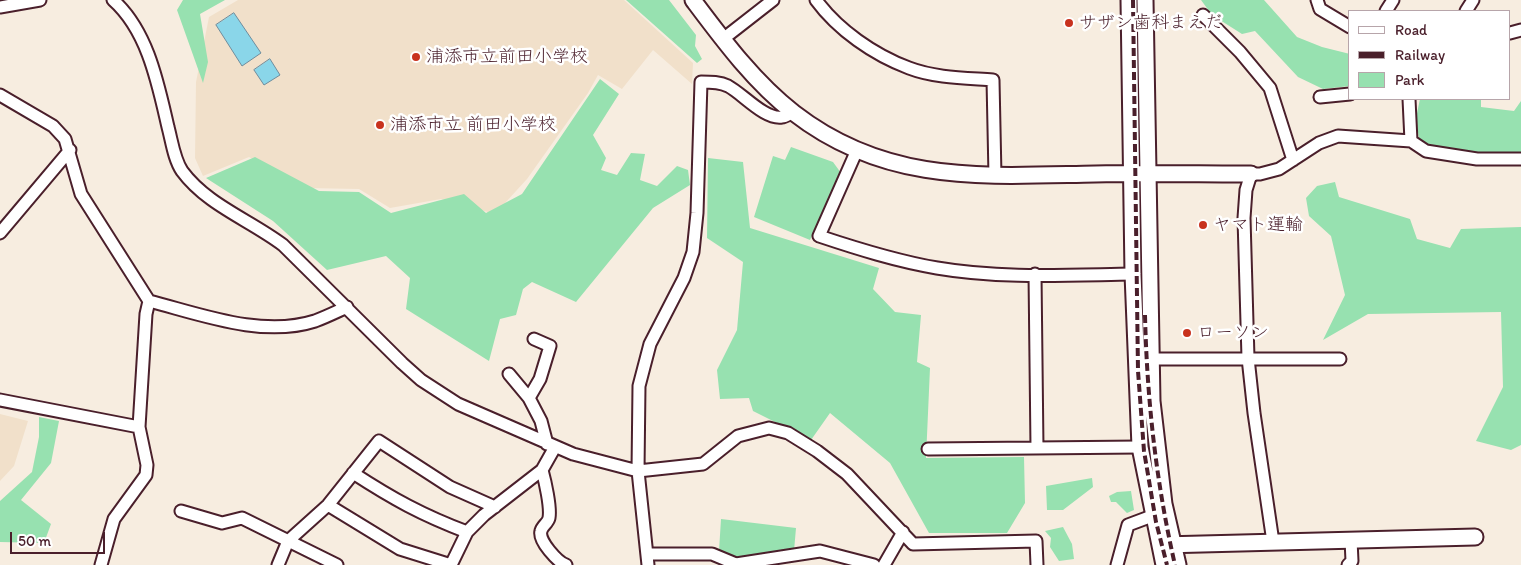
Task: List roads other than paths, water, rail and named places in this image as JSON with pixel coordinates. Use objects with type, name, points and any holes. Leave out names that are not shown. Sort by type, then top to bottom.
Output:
[{"type":"street","points":[[0,7],[40,0]]},
{"type":"street","points":[[113,0],[123,10],[137,30],[144,46],[157,79],[175,156],[182,170],[206,196],[266,232],[283,245],[402,363],[438,393],[466,408],[551,445],[603,463],[638,471],[703,464],[738,436],[769,428],[788,433],[817,451],[847,474],[913,544],[1036,541],[1037,565]]},
{"type":"street","points":[[693,0],[723,39],[757,78],[793,112],[817,128],[857,150],[895,164],[920,169],[994,176],[1260,174],[1279,169],[1319,143],[1338,136],[1411,141],[1426,151],[1477,159],[1521,160]]},
{"type":"street","points":[[723,39],[773,0]]},
{"type":"street","points":[[816,0],[855,37],[877,53],[910,68],[943,76],[993,80],[994,176]]},
{"type":"street","points":[[1129,0],[1132,274],[1140,447],[1152,516],[1178,565]]},
{"type":"street","points":[[1145,0],[1149,358],[1156,443],[1165,511],[1166,545],[1164,565]]},
{"type":"street","points":[[1317,0],[1320,9],[1348,26]]},
{"type":"street","points":[[1203,15],[1240,52],[1270,88],[1293,160]]},
{"type":"street","points":[[793,112],[783,118],[773,116],[762,111],[727,86],[715,82],[702,82],[697,213],[693,252],[684,278],[650,344],[639,386],[638,471],[648,559],[712,554],[736,564],[820,551],[874,565]]},
{"type":"street","points":[[1320,97],[1348,94]]},
{"type":"street","points":[[0,95],[53,126],[65,139],[70,150],[82,194],[149,301],[239,325],[264,326],[314,321],[347,307]]},
{"type":"street","points":[[1409,100],[1411,141]]},
{"type":"street","points":[[0,233],[70,150]]},
{"type":"street","points":[[857,150],[819,236],[879,256],[938,268],[988,274],[1132,274]]},
{"type":"street","points":[[1251,174],[1246,190],[1244,218],[1248,358],[1273,542]]},
{"type":"street","points":[[1035,274],[1037,448]]},
{"type":"street","points":[[101,565],[114,519],[146,475],[147,465],[139,427],[146,314],[149,301]]},
{"type":"street","points":[[529,398],[540,379],[550,346],[534,339]]},
{"type":"street","points":[[1149,358],[1340,359]]},
{"type":"street","points":[[328,504],[400,549],[451,565],[467,532],[542,470],[551,445],[529,398],[509,374]]},
{"type":"street","points":[[0,400],[139,427]]},
{"type":"street","points":[[278,565],[288,542],[328,504],[379,441],[450,487],[495,507]]},
{"type":"street","points":[[928,449],[1140,447]]},
{"type":"street","points":[[542,470],[546,483],[549,518],[540,531],[541,536],[554,556],[566,565]]},
{"type":"street","points":[[354,473],[392,498],[425,516],[467,532]]},
{"type":"street","points":[[181,511],[222,523],[242,518],[337,565]]},
{"type":"street","points":[[1117,565],[1128,525],[1152,516]]},
{"type":"street","points":[[884,565],[903,532]]},
{"type":"street","points":[[1166,545],[1475,537]]},
{"type":"street","points":[[1348,565],[1352,561],[1352,540]]},
{"type":"water","points":[[234,13],[261,53],[242,66],[216,25]]},
{"type":"water","points":[[270,59],[280,75],[264,85],[254,70]]},
{"type":"railway","points":[[1133,0],[1138,371],[1144,451],[1156,522],[1167,565]]},
{"type":"railway","points":[[1145,315],[1150,410],[1158,472],[1175,565]]},
{"type":"place","name":"サザン歯科まえだ","points":[[1069,23]]},
{"type":"place","name":"浦添市立前田小学校","points":[[416,57]]},
{"type":"place","name":"浦添市立 前田小学校","points":[[380,125]]},
{"type":"place","name":"ヤマト運輸","points":[[1203,225]]},
{"type":"place","name":"ローソン","points":[[1187,333]]}]
